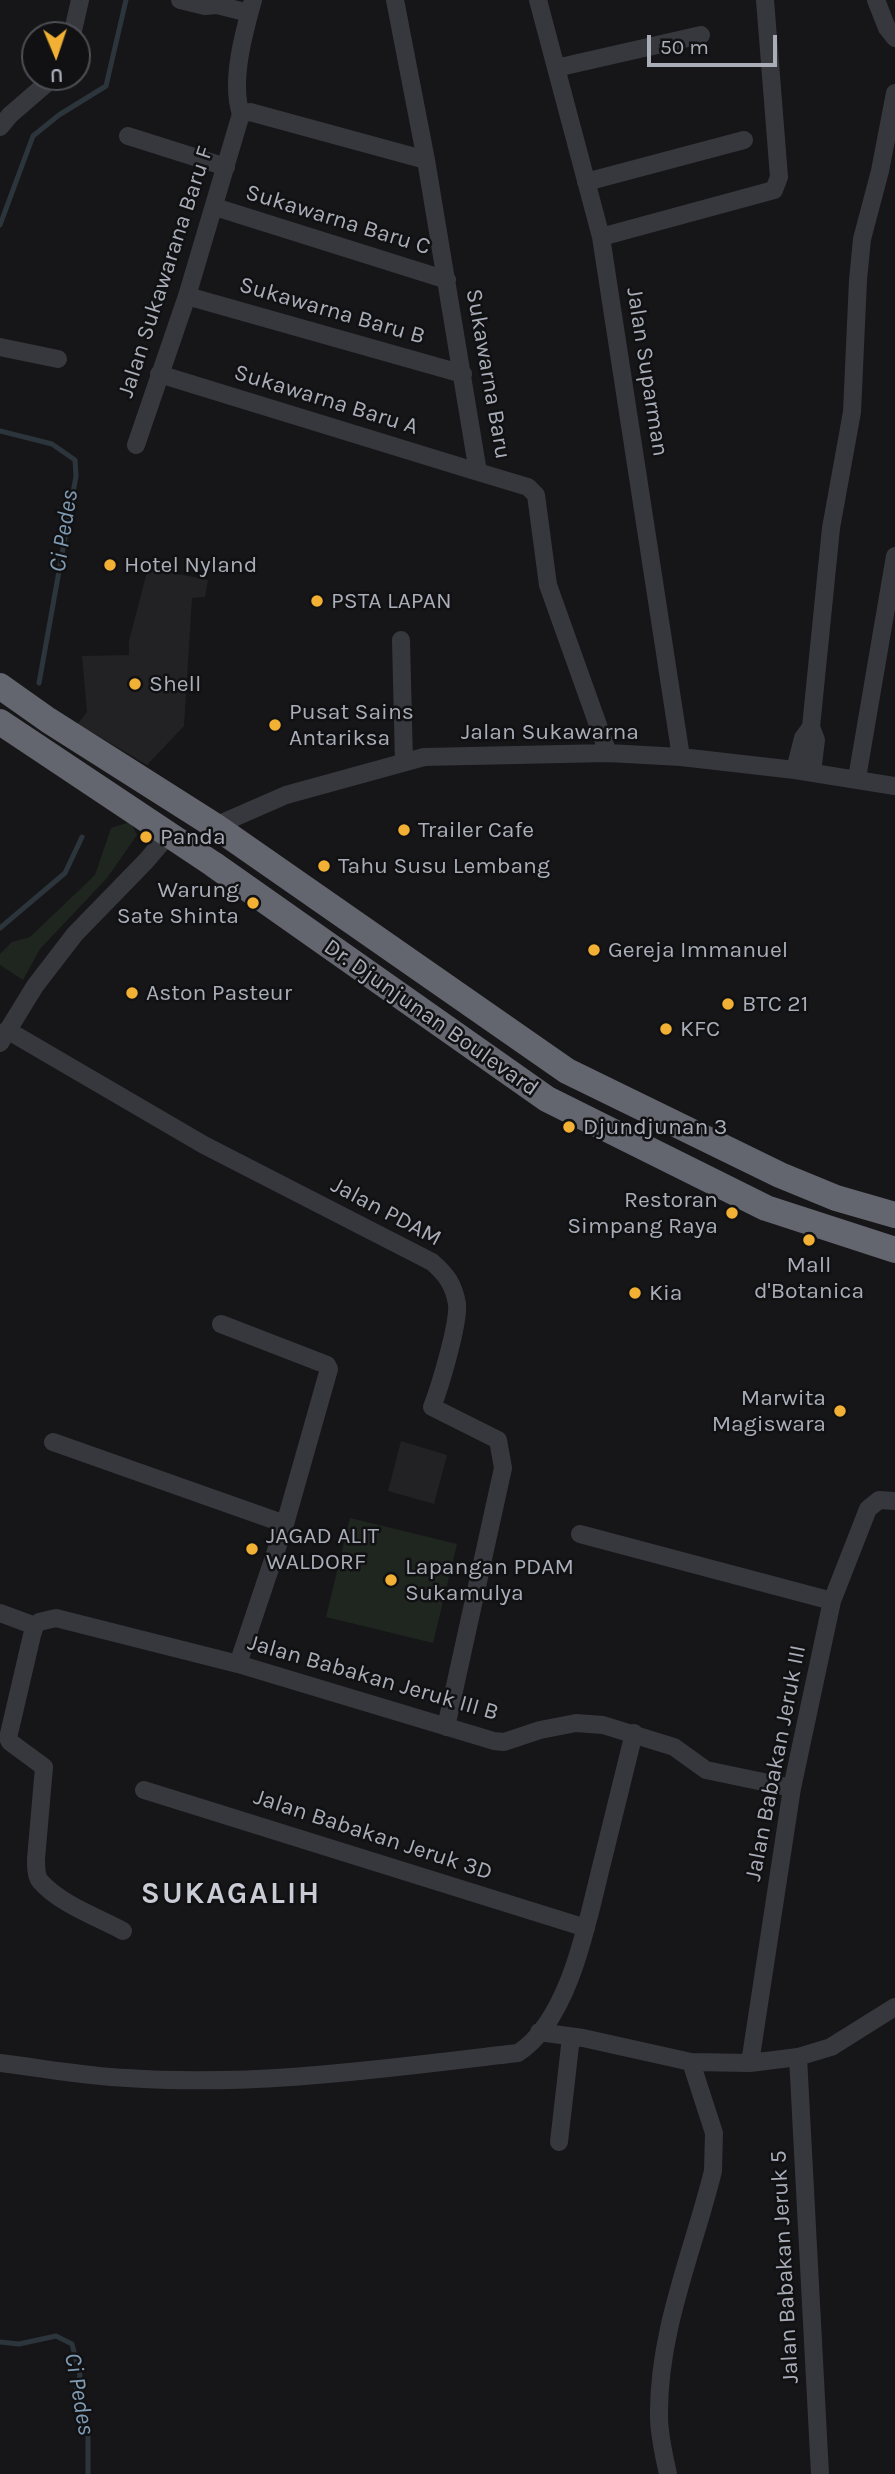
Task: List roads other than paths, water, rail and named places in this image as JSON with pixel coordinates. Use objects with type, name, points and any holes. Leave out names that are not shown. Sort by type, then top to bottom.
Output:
[{"type":"highway","name":"Dr. Djunjunan Boulevard","points":[[0,686],[48,720],[215,826],[567,1071],[780,1174],[836,1198],[895,1215]]},
{"type":"highway","name":"Dr. Djunjunan Boulevard","points":[[0,722],[169,834],[547,1099],[766,1208],[895,1250]]},
{"type":"street","points":[[75,21],[80,0]]},
{"type":"street","points":[[180,0],[205,6],[251,7]]},
{"type":"street","name":"Sukawarna Baru","points":[[395,0],[426,160],[478,472],[528,487],[536,495],[548,585],[608,753]]},
{"type":"street","name":"Jalan Suparman","points":[[538,0],[601,237],[681,757]]},
{"type":"street","points":[[601,237],[774,190],[779,177],[765,0]]},
{"type":"street","points":[[876,0],[895,38]]},
{"type":"street","name":"Jalan Sukawarana Baru F","points":[[136,445],[187,296],[241,114],[237,103],[240,60],[251,7]]},
{"type":"street","points":[[556,68],[701,35]]},
{"type":"street","points":[[0,127],[10,114],[37,91]]},
{"type":"street","points":[[804,771],[816,740],[811,727],[831,528],[852,412],[862,239],[880,171],[895,93]]},
{"type":"street","points":[[241,114],[250,113],[426,160]]},
{"type":"street","points":[[128,136],[226,167]]},
{"type":"street","points":[[586,182],[744,140]]},
{"type":"street","name":"Sukawarna Baru C","points":[[215,207],[447,280]]},
{"type":"street","name":"Sukawarna Baru B","points":[[187,296],[463,374]]},
{"type":"street","points":[[0,347],[58,359]]},
{"type":"street","name":"Sukawarna Baru A","points":[[159,374],[478,472]]},
{"type":"street","points":[[857,778],[895,556]]},
{"type":"street","points":[[401,640],[404,762]]},
{"type":"street","name":"Jalan Sukawarna","points":[[215,826],[286,795],[424,757],[608,753],[681,757],[857,778],[895,786]]},
{"type":"street","points":[[3,1036],[35,986],[75,934],[169,834]]},
{"type":"street","name":"Jalan PDAM","points":[[3,1036],[432,1262],[445,1273],[452,1284],[457,1306],[445,1366],[432,1407],[498,1440],[503,1468],[446,1727]]},
{"type":"street","points":[[221,1324],[327,1365],[329,1369],[285,1524],[238,1664]]},
{"type":"street","points":[[53,1442],[285,1524]]},
{"type":"street","name":"Jalan Babakan Jeruk III","points":[[750,2063],[792,1788],[832,1601],[868,1509],[880,1500],[895,1501]]},
{"type":"street","points":[[580,1534],[832,1601]]},
{"type":"street","points":[[0,1613],[35,1626],[8,1738],[44,1767],[36,1859],[38,1880],[61,1898],[123,1931]]},
{"type":"street","name":"Jalan Babakan Jeruk III B","points":[[35,1626],[39,1622],[56,1618],[238,1664],[494,1741],[504,1742],[540,1730],[576,1723],[603,1725],[674,1747],[706,1770],[792,1788]]},
{"type":"street","points":[[0,2063],[126,2078],[319,2076],[518,2053],[527,2048],[540,2032],[560,2002],[573,1971],[634,1733]]},
{"type":"street","name":"Jalan Babakan Jeruk 3D","points":[[145,1790],[586,1928]]},
{"type":"street","points":[[540,2032],[571,2036],[691,2062],[750,2063],[798,2057],[831,2047],[895,2007]]},
{"type":"street","points":[[559,2142],[571,2036]]},
{"type":"street","name":"Jalan Babakan Jeruk 5","points":[[798,2057],[820,2474]]},
{"type":"street","points":[[668,2474],[659,2422],[662,2365],[673,2311],[713,2171],[715,2150],[714,2133],[691,2062]]},
{"type":"waterway","name":"Ci Pedes","points":[[0,225],[33,136],[59,115],[106,86],[126,0]]},
{"type":"waterway","name":"Ci Pedes","points":[[0,431],[52,444],[75,460],[76,476],[39,683]]},
{"type":"waterway","name":"Ci Pedes","points":[[0,928],[65,873],[82,837]]},
{"type":"waterway","name":"Ci Pedes","points":[[0,2342],[19,2344],[56,2336],[72,2344],[80,2375],[75,2395],[88,2432],[88,2474]]},
{"type":"place","name":"Hotel Nyland","points":[[110,565]]},
{"type":"place","name":"PSTA LAPAN","points":[[317,601]]},
{"type":"place","name":"Shell","points":[[135,684]]},
{"type":"place","name":"Pusat Sains Antariksa","points":[[275,725]]},
{"type":"place","name":"Trailer Cafe","points":[[404,830]]},
{"type":"place","name":"Panda","points":[[146,837]]},
{"type":"place","name":"Tahu Susu Lembang","points":[[324,866]]},
{"type":"place","name":"Warung Sate Shinta","points":[[253,903]]},
{"type":"place","name":"Gereja Immanuel","points":[[594,950]]},
{"type":"place","name":"Aston Pasteur","points":[[132,993]]},
{"type":"place","name":"BTC 21","points":[[728,1004]]},
{"type":"place","name":"KFC","points":[[666,1029]]},
{"type":"place","name":"Djundjunan 3","points":[[569,1127]]},
{"type":"place","name":"Restoran Simpang Raya","points":[[732,1213]]},
{"type":"place","name":"Mall d'Botanica","points":[[809,1240]]},
{"type":"place","name":"Kia","points":[[635,1293]]},
{"type":"place","name":"Marwita Magiswara","points":[[840,1411]]},
{"type":"place","name":"JAGAD ALIT WALDORF","points":[[252,1549]]},
{"type":"place","name":"Lapangan PDAM Sukamulya","points":[[391,1580]]},
{"type":"district","name":"SUKAGALIH","points":[[231,1894]]}]
